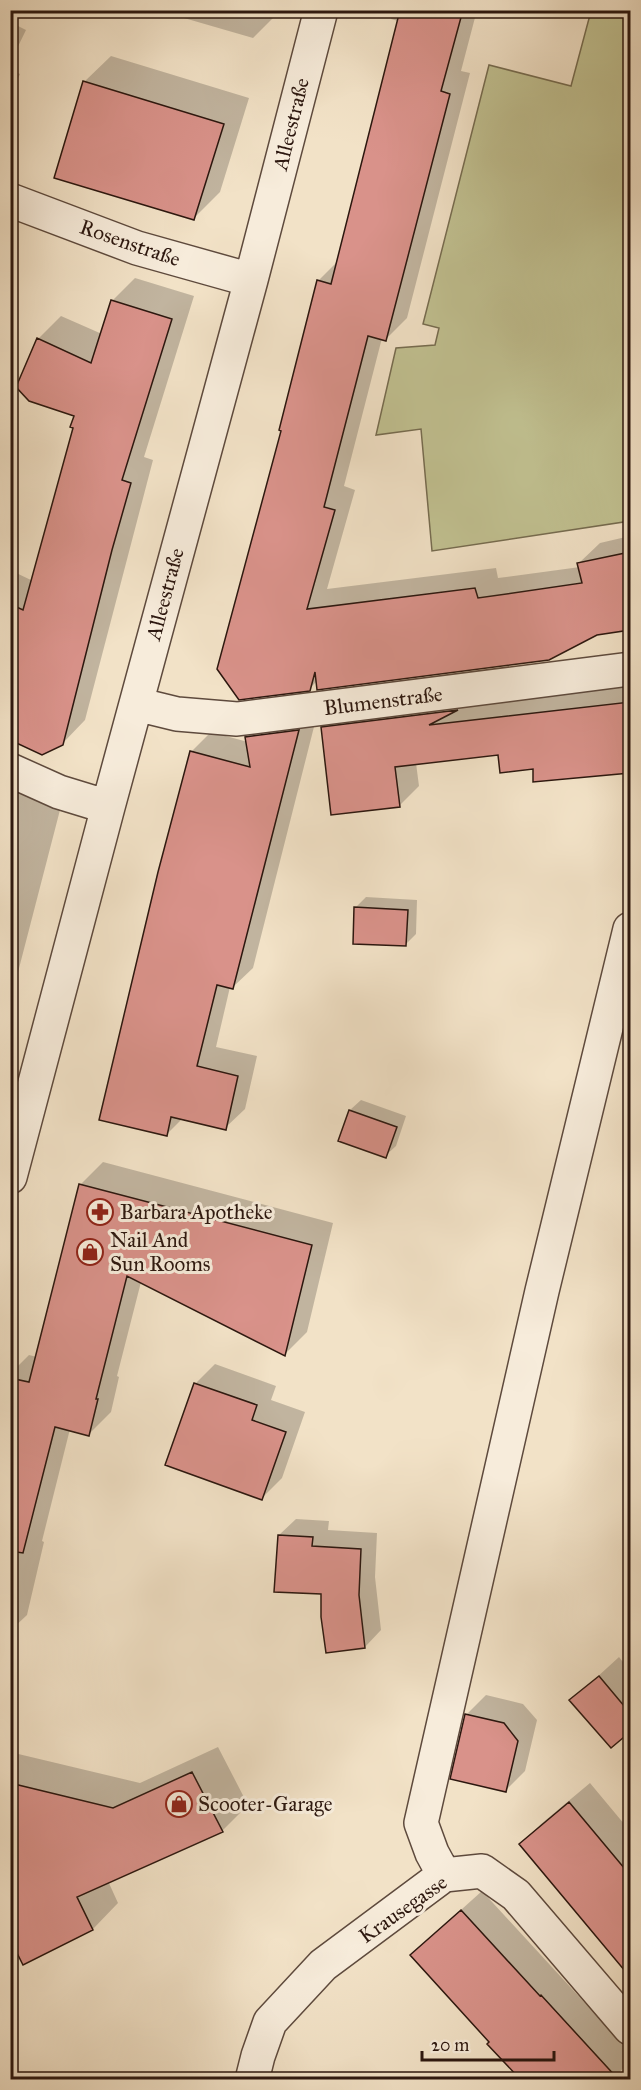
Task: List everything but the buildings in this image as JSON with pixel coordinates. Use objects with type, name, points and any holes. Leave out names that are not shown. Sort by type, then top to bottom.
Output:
[{"type":"street","name":"Alleestraße","points":[[10,1177],[135,704],[251,280],[321,10]]},
{"type":"street","name":"Rosenstraße","points":[[10,200],[137,248],[251,280]]},
{"type":"street","name":"Blumenstraße","points":[[135,704],[177,714],[237,719],[630,669]]},
{"type":"street","points":[[10,770],[59,792],[108,807]]},
{"type":"street","points":[[444,1875],[432,1853],[421,1823],[542,1291],[630,929]]},
{"type":"street","name":"Krausegasse","points":[[252,2079],[270,2022],[323,1965],[444,1875],[482,1871],[516,1895],[630,2028]]},
{"type":"green space","points":[[591,11],[630,11],[630,521],[432,551],[421,429],[376,435],[396,348],[435,345],[439,328],[423,324],[489,65],[571,86]]},
{"type":"place","name":"Barbara Apotheke","points":[[100,1212]]},
{"type":"place","name":"Nail And Sun Rooms","points":[[90,1252]]},
{"type":"place","name":"Scooter-Garage","points":[[179,1804]]}]
